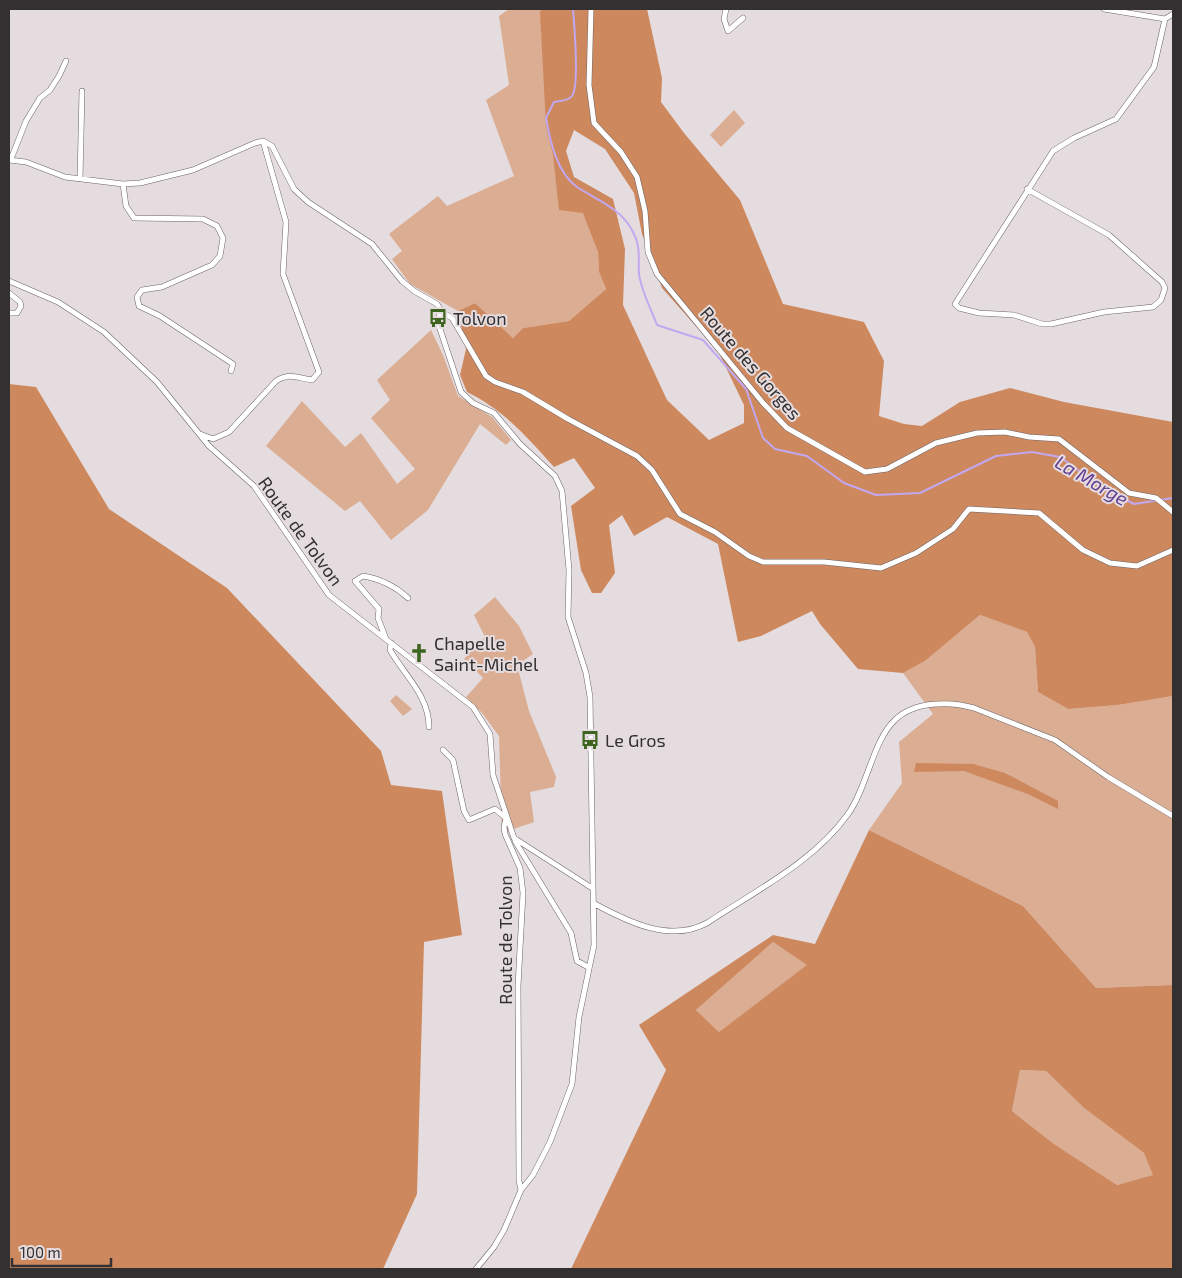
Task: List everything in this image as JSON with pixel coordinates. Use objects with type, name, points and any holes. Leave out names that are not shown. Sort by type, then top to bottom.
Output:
[{"type":"street","name":"Route des Gorges","points":[[591,9],[589,85],[594,123],[621,152],[637,177],[645,211],[648,252],[657,274],[763,403],[787,428],[866,472],[887,469],[936,443],[977,433],[1005,432],[1029,437],[1059,439],[1129,492],[1156,498],[1173,512]]},
{"type":"street","points":[[726,9],[724,19],[728,31],[743,18]]},
{"type":"street","points":[[1104,9],[1165,18],[1173,14]]},
{"type":"street","points":[[1028,189],[1109,234],[1162,282],[1165,288],[1161,300],[1150,308],[1104,312],[1046,325],[1014,315],[979,314],[956,307],[955,302],[984,261],[1028,189],[1054,151],[1074,138],[1116,119],[1154,67],[1165,18]]},
{"type":"street","points":[[66,61],[50,90],[40,98],[26,121],[10,159],[51,173],[80,179],[123,184],[140,183],[193,170],[235,150],[263,141],[272,146],[294,189],[308,202],[372,244],[402,281],[414,291],[436,304],[442,312],[452,318],[486,376],[495,382],[523,392],[568,420],[637,456],[652,470],[672,505],[680,514],[715,532],[749,556],[763,562],[824,562],[881,568],[916,553],[953,529],[969,510],[1039,512],[1082,550],[1110,563],[1137,566],[1173,550]]},
{"type":"street","points":[[80,179],[82,91]]},
{"type":"street","points":[[196,432],[214,439],[229,432],[276,381],[285,375],[295,375],[312,380],[319,372],[283,274],[286,222],[263,141]]},
{"type":"street","points":[[123,184],[126,206],[134,218],[203,219],[217,226],[223,238],[220,256],[212,265],[162,287],[142,290],[137,297],[137,302],[143,309],[160,316],[233,364],[231,371]]},
{"type":"street","name":"Route de Tolvon","points":[[9,281],[58,302],[104,332],[154,378],[196,432],[254,486],[329,595],[472,706],[485,723],[492,746],[493,775],[506,818],[505,834],[520,868],[523,893],[518,986],[519,1181],[521,1190],[504,1230],[494,1247],[476,1269]]},
{"type":"street","points":[[9,293],[20,302],[21,306],[17,312],[9,313]]},
{"type":"street","points":[[442,312],[438,318],[438,323],[461,392],[473,403],[494,413],[520,444],[555,476],[562,491],[569,570],[568,617],[586,673],[590,697],[594,945],[588,967],[569,1092],[550,1142],[533,1175],[521,1190]]},
{"type":"street","points":[[386,639],[378,618],[379,608],[355,581],[363,576],[383,581],[398,588],[408,598]]},
{"type":"street","points":[[391,643],[390,650],[425,704],[429,714],[428,727]]},
{"type":"street","points":[[593,903],[644,926],[666,932],[696,929],[708,923],[794,865],[825,839],[841,823],[855,804],[888,728],[904,713],[936,704],[962,705],[974,708],[1055,740],[1108,776],[1173,816]]},
{"type":"street","points":[[442,750],[453,760],[464,811],[469,820],[495,810],[506,818],[514,838],[571,933],[577,961],[588,967]]},
{"type":"street","points":[[514,838],[592,888]]},
{"type":"shaded area","points":[[509,9],[562,9],[545,101],[598,252],[599,272],[606,289],[569,321],[523,328],[513,338],[475,303],[458,311],[410,284],[392,259],[402,251],[389,234],[438,196],[447,206],[514,176],[486,100],[509,85],[499,16]]},
{"type":"shaded area","points":[[542,9],[647,9],[662,78],[661,102],[684,133],[740,200],[783,304],[864,322],[884,361],[879,416],[904,424],[922,426],[960,402],[1010,388],[1064,402],[1173,422],[1173,696],[1118,705],[1068,709],[1038,692],[1035,647],[1027,632],[980,615],[925,661],[903,673],[858,669],[820,624],[812,611],[761,636],[738,642],[718,544],[667,517],[634,536],[622,515],[609,525],[615,573],[601,593],[592,593],[581,570],[571,506],[595,488],[574,458],[554,467],[504,416],[493,407],[467,392],[460,375],[466,349],[458,311],[475,303],[513,338],[523,328],[569,321],[606,289],[599,272],[598,252],[583,213],[559,210],[553,155],[546,126],[540,12]],"holes":[[[574,130],[605,149],[634,193],[642,234],[662,288],[718,351],[744,405],[744,423],[709,440],[667,400],[623,305],[625,249],[613,199],[574,177],[566,151]]]},
{"type":"shaded area","points":[[734,110],[745,123],[721,147],[710,135]]},
{"type":"shaded area","points":[[431,330],[443,355],[458,396],[492,417],[511,440],[506,445],[480,424],[428,510],[391,540],[360,501],[345,511],[266,446],[302,401],[345,447],[361,433],[397,484],[415,469],[371,418],[390,400],[377,380]]},
{"type":"shaded area","points":[[9,384],[36,387],[109,509],[227,588],[381,751],[391,785],[442,791],[462,935],[424,942],[417,1194],[383,1269],[9,1269]]},
{"type":"shaded area","points":[[495,597],[519,626],[533,654],[517,665],[529,711],[556,777],[554,787],[530,792],[534,822],[502,833],[499,736],[482,713],[466,697],[483,678],[464,659],[485,637],[474,615]]},
{"type":"shaded area","points":[[980,615],[1027,632],[1035,647],[1038,692],[1068,709],[1118,705],[1173,696],[1173,985],[1096,988],[1023,906],[869,830],[902,783],[899,742],[933,714],[903,673],[925,661]]},
{"type":"shaded area","points":[[396,695],[412,709],[403,716],[390,701]]},
{"type":"shaded area","points":[[916,763],[973,764],[1005,773],[1058,801],[1058,809],[1028,794],[964,771],[914,772]]},
{"type":"shaded area","points":[[869,830],[1023,906],[1096,988],[1173,985],[1173,1269],[571,1269],[666,1070],[639,1025],[773,935],[815,944]],"holes":[[[773,942],[807,965],[719,1032],[696,1010]],[[1020,1070],[1046,1071],[1084,1108],[1144,1153],[1153,1175],[1117,1185],[1054,1144],[1012,1111]]]},
{"type":"shaded area","points":[[773,942],[808,965],[719,1032],[696,1010]]},
{"type":"shaded area","points":[[1020,1070],[1046,1071],[1084,1108],[1144,1153],[1154,1175],[1117,1185],[1054,1144],[1012,1111]]},
{"type":"waterway","name":"La Morge","points":[[573,9],[576,54],[574,90],[572,96],[568,99],[554,102],[546,118],[552,146],[559,165],[564,174],[577,187],[616,211],[628,224],[636,237],[639,253],[639,274],[646,300],[657,325],[703,340],[746,389],[763,438],[775,449],[807,456],[844,483],[876,495],[920,493],[996,456],[1032,452],[1060,457],[1101,487],[1134,504],[1173,498]]},
{"type":"place","name":"Tolvon","points":[[438,318]]},
{"type":"place","name":"Chapelle Saint-Michel","points":[[419,653]]},
{"type":"place","name":"Le Gros","points":[[590,740]]}]
